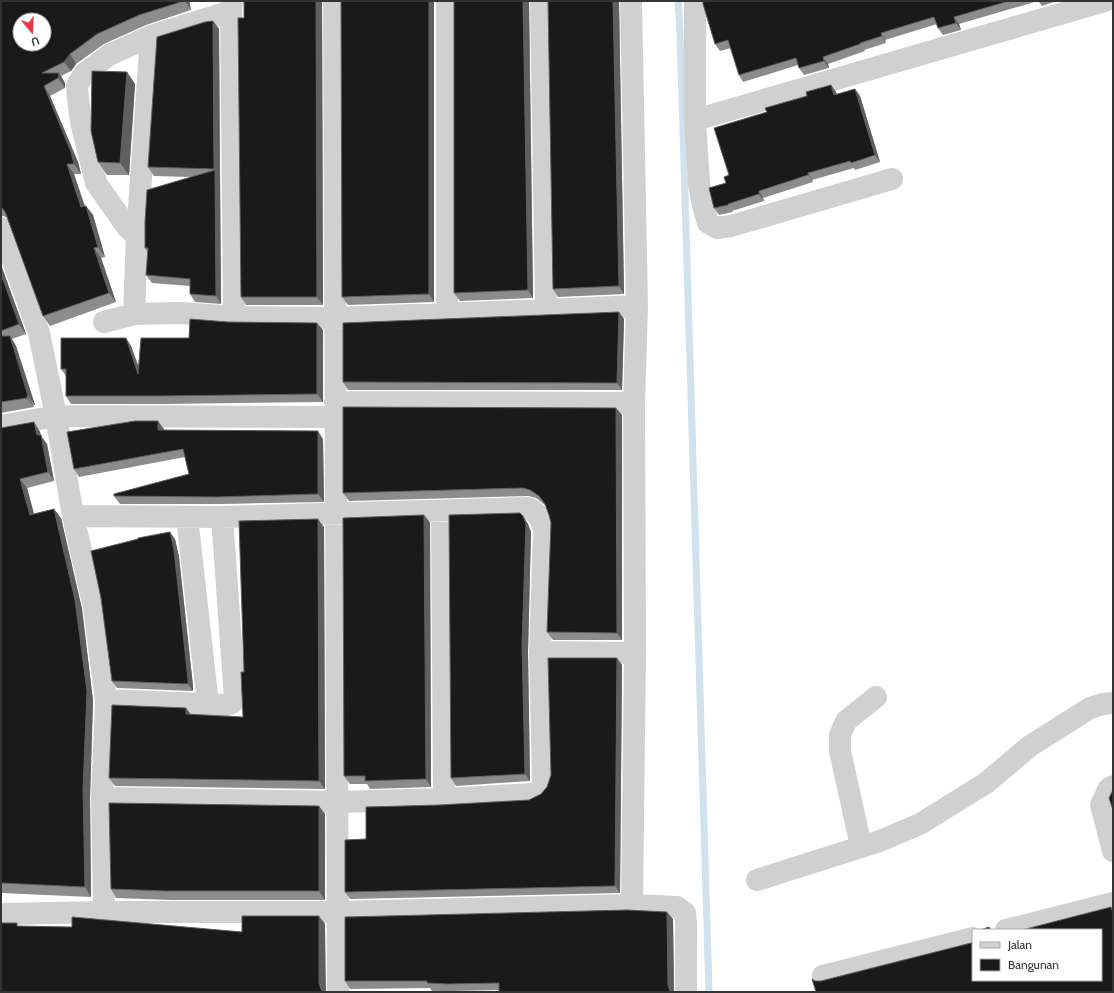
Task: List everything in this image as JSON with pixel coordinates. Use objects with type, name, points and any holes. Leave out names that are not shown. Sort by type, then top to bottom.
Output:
[{"type":"street","points":[[334,1],[338,992]]},
{"type":"street","points":[[447,1],[447,314]]},
{"type":"street","points":[[541,1],[546,310]]},
{"type":"street","points":[[631,1],[637,306],[634,403],[635,653],[632,905]]},
{"type":"street","points":[[694,1],[695,120],[699,184],[708,223],[717,228],[731,226],[892,179]]},
{"type":"street","points":[[695,120],[1105,1]]},
{"type":"street","points":[[137,236],[126,227],[96,183],[81,122],[77,85],[84,74],[109,54],[151,36],[232,6],[234,317]]},
{"type":"street","points":[[134,314],[137,236],[151,36]]},
{"type":"street","points":[[1,228],[39,333],[56,416],[73,516],[94,607],[106,700],[102,798],[104,912]]},
{"type":"street","points":[[104,322],[134,314],[180,313],[234,317],[335,318],[637,306]]},
{"type":"street","points":[[1,426],[56,416],[634,403]]},
{"type":"street","points":[[73,516],[222,517],[529,508],[536,513],[542,522],[544,530],[540,652],[544,782],[540,790],[533,794],[444,799],[337,802],[102,798]]},
{"type":"street","points":[[442,510],[444,799]]},
{"type":"street","points":[[187,517],[208,704]]},
{"type":"street","points":[[106,700],[226,705],[232,703],[235,699],[222,517]]},
{"type":"street","points":[[540,652],[635,653]]},
{"type":"street","points":[[861,846],[840,751],[840,735],[846,722],[876,697]]},
{"type":"street","points":[[757,880],[880,841],[920,824],[986,783],[1030,746],[1090,708],[1113,703]]},
{"type":"street","points":[[1113,786],[1109,788],[1101,805],[1113,851]]},
{"type":"street","points":[[1010,929],[1113,904]]},
{"type":"street","points":[[1,914],[104,912],[337,912],[632,905],[677,907],[685,913],[686,992]]},
{"type":"street","points":[[823,976],[972,938]]},
{"type":"building","points":[[1,1],[184,1],[139,15],[97,34],[70,54],[64,62],[42,73],[59,73],[58,78],[44,86],[71,152],[74,164],[67,164],[81,207],[86,206],[98,247],[94,248],[109,293],[43,316],[3,209],[1,208]]},
{"type":"building","points":[[244,1],[316,1],[317,297],[241,297],[238,18],[244,18]]},
{"type":"building","points":[[341,1],[429,1],[429,294],[342,297]]},
{"type":"building","points":[[454,1],[523,1],[528,290],[454,293]]},
{"type":"building","points":[[548,1],[613,1],[619,286],[553,289]]},
{"type":"building","points":[[703,1],[1009,1],[954,17],[956,23],[938,28],[934,17],[881,33],[882,36],[823,57],[824,61],[799,68],[796,58],[739,75],[728,40],[715,44]]},
{"type":"building","points":[[213,21],[214,169],[148,167],[157,37],[205,22]]},
{"type":"building","points":[[92,71],[127,72],[120,163],[98,162],[91,131]]},
{"type":"building","points":[[831,85],[834,95],[855,89],[875,155],[851,163],[850,161],[808,173],[808,175],[759,191],[759,194],[728,205],[714,208],[709,188],[726,183],[724,177],[729,175],[714,128],[767,112],[765,108],[807,96],[806,92]]},
{"type":"building","points":[[215,170],[216,296],[190,294],[190,279],[146,275],[148,248],[145,248],[147,190]]},
{"type":"building","points":[[1,274],[19,324],[1,331]]},
{"type":"building","points":[[619,312],[617,383],[343,382],[343,323]]},
{"type":"building","points":[[190,319],[228,322],[317,323],[317,394],[66,396],[66,369],[61,369],[61,338],[126,338],[138,374],[141,338],[189,338]]},
{"type":"building","points":[[1,336],[10,336],[28,396],[27,398],[1,402]]},
{"type":"building","points":[[343,407],[616,408],[617,633],[547,632],[551,523],[545,504],[539,496],[530,490],[523,488],[343,493]]},
{"type":"building","points":[[135,421],[158,421],[158,430],[318,431],[318,494],[216,497],[114,496],[114,494],[189,474],[183,449],[74,469],[67,432]]},
{"type":"building","points":[[34,422],[37,435],[41,435],[48,472],[20,479],[30,515],[54,509],[75,600],[87,691],[83,789],[85,887],[1,883],[1,428]]},
{"type":"building","points":[[520,513],[526,524],[522,644],[525,774],[451,778],[449,515]]},
{"type":"building","points":[[424,515],[426,779],[365,781],[365,776],[344,776],[343,518]]},
{"type":"building","points":[[318,519],[319,781],[109,778],[112,705],[186,708],[186,714],[243,717],[241,672],[244,672],[239,521]]},
{"type":"building","points":[[170,532],[174,550],[188,684],[112,681],[101,598],[91,551],[138,538]]},
{"type":"building","points":[[548,658],[617,658],[615,886],[345,892],[345,840],[366,839],[366,807],[529,800],[541,794],[547,787],[551,775]]},
{"type":"building","points":[[1113,790],[1113,810],[1109,798]]},
{"type":"building","points":[[109,803],[319,806],[319,891],[166,891],[111,889]]},
{"type":"building","points":[[1111,907],[1113,913],[1113,992],[816,992],[812,979],[815,981],[821,981],[972,942],[972,981],[1102,981],[1102,929],[1026,929]]},
{"type":"building","points":[[627,910],[667,912],[668,985],[671,992],[499,992],[499,983],[448,984],[427,983],[427,981],[345,981],[345,917]]},
{"type":"building","points":[[242,916],[319,916],[319,983],[323,992],[1,992],[1,923],[17,923],[17,926],[72,927],[72,917],[242,932]]},
{"type":"waterway","points":[[678,1],[709,992]]}]
